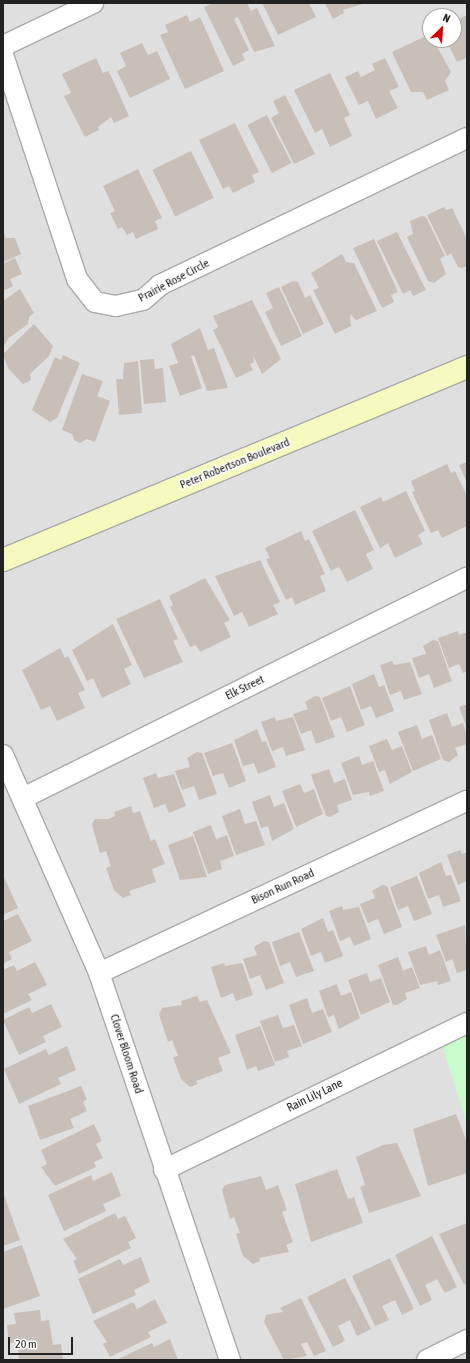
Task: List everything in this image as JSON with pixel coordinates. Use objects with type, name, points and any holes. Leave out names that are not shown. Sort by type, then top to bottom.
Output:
[{"type":"street","points":[[3,46],[93,3]]},
{"type":"street","name":"Prairie Rose Circle","points":[[3,55],[77,279],[95,302],[116,306],[143,300],[160,285],[467,138]]},
{"type":"street","name":"Peter Robertson Boulevard","points":[[3,560],[467,367]]},
{"type":"street","name":"Elk Street","points":[[23,798],[467,578]]},
{"type":"street","name":"Clover Bloom Road","points":[[3,754],[99,973],[164,1170],[230,1360]]},
{"type":"street","name":"Bison Run Road","points":[[99,973],[467,801]]},
{"type":"street","name":"Rain Lily Lane","points":[[164,1170],[467,1023]]},
{"type":"street","points":[[427,1360],[467,1340]]},
{"type":"shaded area","points":[[3,3],[467,3],[467,1360],[3,1360]]},
{"type":"green space","points":[[467,1034],[467,1125],[442,1045]]},
{"type":"building","points":[[213,3],[247,3],[251,11],[257,8],[275,46],[254,52],[238,17],[234,19],[249,50],[242,54],[245,60],[233,66],[204,7]]},
{"type":"building","points":[[262,3],[309,3],[316,17],[278,35]]},
{"type":"building","points":[[325,3],[366,3],[343,10],[344,13],[333,19]]},
{"type":"building","points":[[187,15],[190,22],[200,17],[224,71],[185,89],[160,35],[168,32],[165,25]]},
{"type":"building","points":[[467,15],[467,61],[466,58],[457,62],[450,48],[462,48],[462,18]]},
{"type":"building","points":[[422,38],[422,48],[438,48],[451,72],[445,81],[449,90],[427,100],[423,92],[411,92],[392,52]]},
{"type":"building","points":[[142,43],[148,55],[157,51],[170,79],[130,98],[117,71],[126,66],[120,53]]},
{"type":"building","points":[[96,58],[103,73],[108,71],[111,76],[129,116],[114,123],[111,117],[98,127],[99,130],[85,137],[64,96],[71,93],[62,74]]},
{"type":"building","points":[[385,58],[399,87],[389,91],[398,108],[376,119],[368,101],[359,105],[345,77],[358,71],[361,77],[375,70],[372,64]]},
{"type":"building","points":[[330,73],[350,115],[344,118],[352,136],[330,147],[322,129],[315,133],[294,90]]},
{"type":"building","points":[[285,95],[315,154],[294,164],[271,118],[279,113],[273,101]]},
{"type":"building","points":[[267,115],[292,163],[272,173],[247,125]]},
{"type":"building","points":[[235,123],[259,172],[252,175],[255,182],[233,193],[229,186],[223,189],[199,140]]},
{"type":"building","points":[[191,151],[214,198],[175,217],[152,170]]},
{"type":"building","points":[[138,169],[162,218],[155,221],[158,229],[136,239],[133,232],[127,235],[122,227],[118,229],[110,213],[115,211],[103,186]]},
{"type":"building","points":[[444,207],[446,210],[452,208],[467,239],[467,266],[462,268],[458,267],[451,253],[447,256],[427,215]]},
{"type":"building","points":[[422,216],[426,217],[445,256],[440,259],[446,274],[434,283],[428,281],[407,237],[413,234],[410,221]]},
{"type":"building","points":[[3,231],[6,238],[15,238],[21,254],[3,262]]},
{"type":"building","points":[[397,232],[426,290],[413,296],[410,290],[403,294],[377,241]]},
{"type":"building","points":[[374,239],[398,292],[391,295],[394,302],[382,308],[353,248]]},
{"type":"building","points":[[342,254],[346,262],[354,263],[377,311],[356,320],[350,314],[351,326],[335,334],[313,290],[319,288],[311,273]]},
{"type":"building","points":[[15,258],[22,274],[10,279],[13,286],[3,291],[3,264]]},
{"type":"building","points":[[293,281],[298,282],[305,298],[310,295],[324,324],[303,334],[281,287]]},
{"type":"building","points":[[279,287],[302,336],[281,346],[265,312],[273,308],[266,293]]},
{"type":"building","points":[[20,289],[34,313],[29,317],[28,324],[9,338],[3,347],[3,301]]},
{"type":"building","points":[[252,300],[281,359],[262,374],[253,355],[254,362],[250,364],[253,370],[236,378],[213,330],[218,327],[213,316]]},
{"type":"building","points":[[34,324],[53,346],[49,356],[30,374],[31,380],[23,384],[8,368],[3,354]]},
{"type":"building","points":[[200,328],[208,350],[214,348],[228,388],[207,391],[194,355],[191,356],[202,388],[180,396],[169,366],[178,363],[171,344]]},
{"type":"building","points":[[63,355],[80,363],[57,418],[50,422],[32,410],[55,357],[61,360]]},
{"type":"building","points":[[154,359],[155,369],[163,368],[166,402],[144,404],[140,360]]},
{"type":"building","points":[[138,361],[142,413],[119,415],[116,379],[123,379],[124,363]]},
{"type":"building","points":[[82,374],[103,381],[97,396],[110,401],[95,442],[87,439],[80,443],[74,440],[72,434],[62,430]]},
{"type":"building","points":[[467,462],[467,483],[459,465]]},
{"type":"building","points":[[447,464],[451,473],[455,471],[467,496],[467,526],[442,538],[438,530],[431,533],[412,492],[415,491],[411,481]]},
{"type":"building","points":[[406,491],[425,531],[418,535],[423,544],[395,558],[388,543],[380,548],[360,507],[381,497],[383,502]]},
{"type":"building","points":[[355,510],[374,550],[366,554],[373,569],[347,582],[339,567],[331,571],[312,531]]},
{"type":"building","points":[[301,531],[305,541],[309,539],[325,574],[320,576],[326,591],[295,605],[292,597],[286,600],[266,559],[270,558],[265,548]]},
{"type":"building","points":[[260,560],[280,602],[273,605],[278,614],[249,627],[242,612],[234,616],[215,576]]},
{"type":"building","points":[[205,578],[230,620],[224,623],[231,637],[200,652],[196,645],[190,647],[170,607],[173,605],[169,596]]},
{"type":"building","points":[[160,599],[178,639],[173,641],[183,662],[144,678],[116,619]]},
{"type":"building","points":[[113,624],[132,665],[124,669],[131,684],[102,698],[93,678],[87,681],[72,650]]},
{"type":"building","points":[[458,631],[459,635],[467,632],[467,671],[463,673],[459,664],[449,668],[438,638]]},
{"type":"building","points":[[433,640],[438,641],[452,681],[434,688],[429,674],[419,678],[412,658],[426,654],[423,646]]},
{"type":"building","points":[[60,648],[65,658],[68,656],[85,690],[78,693],[85,708],[57,721],[50,706],[41,710],[22,670]]},
{"type":"building","points":[[392,661],[394,665],[410,662],[422,694],[404,700],[401,691],[390,695],[380,665]]},
{"type":"building","points":[[374,674],[379,687],[384,685],[394,711],[376,718],[371,706],[361,710],[352,684]]},
{"type":"building","points":[[350,686],[365,725],[347,732],[341,717],[331,721],[322,698]]},
{"type":"building","points":[[315,696],[320,697],[335,737],[316,744],[311,730],[301,734],[293,714],[308,709],[305,702]]},
{"type":"building","points":[[467,704],[467,728],[459,707]]},
{"type":"building","points":[[447,713],[452,727],[463,723],[467,735],[467,744],[455,748],[458,755],[449,762],[443,760],[429,720]]},
{"type":"building","points":[[275,717],[276,721],[293,717],[305,750],[286,756],[283,747],[272,751],[261,722]]},
{"type":"building","points":[[417,725],[422,739],[432,735],[441,759],[413,771],[398,732]]},
{"type":"building","points":[[257,729],[262,742],[266,741],[276,767],[258,774],[254,763],[243,766],[234,740]]},
{"type":"building","points":[[387,739],[392,750],[402,746],[412,772],[390,784],[385,770],[379,772],[369,746]]},
{"type":"building","points":[[232,743],[246,781],[229,788],[223,773],[213,776],[204,753]]},
{"type":"building","points":[[197,752],[202,753],[217,794],[199,800],[194,786],[182,790],[175,771],[190,767],[187,758]]},
{"type":"building","points":[[359,756],[362,765],[373,761],[384,791],[370,796],[369,792],[353,795],[341,763]]},
{"type":"building","points":[[329,769],[334,783],[345,779],[352,800],[337,805],[339,812],[330,817],[326,816],[311,775]]},
{"type":"building","points":[[156,773],[158,778],[174,774],[186,806],[169,813],[165,804],[154,808],[143,778]]},
{"type":"building","points":[[300,784],[304,793],[314,789],[323,814],[296,827],[282,791]]},
{"type":"building","points":[[270,795],[274,807],[284,803],[294,829],[272,841],[268,826],[261,828],[252,802]]},
{"type":"building","points":[[131,806],[133,813],[140,811],[151,841],[155,839],[165,864],[152,869],[156,882],[129,891],[131,895],[123,898],[114,890],[106,868],[111,866],[106,851],[100,853],[92,824],[95,819],[108,819],[115,816],[114,812]]},
{"type":"building","points":[[240,809],[245,824],[256,821],[265,845],[236,855],[222,816]]},
{"type":"building","points":[[211,825],[216,839],[227,835],[234,856],[220,861],[222,869],[208,874],[193,832]]},
{"type":"building","points":[[193,836],[207,877],[180,880],[168,845]]},
{"type":"building","points":[[460,850],[462,854],[467,852],[467,881],[458,885],[447,855]]},
{"type":"building","points":[[441,862],[446,876],[451,875],[461,901],[443,907],[439,895],[428,899],[419,873]]},
{"type":"building","points":[[417,876],[432,914],[414,921],[408,906],[398,910],[390,887]]},
{"type":"building","points":[[4,877],[18,908],[3,915],[3,878]]},
{"type":"building","points":[[382,885],[387,886],[402,927],[384,934],[378,919],[368,923],[360,904],[375,898],[372,891]]},
{"type":"building","points":[[342,906],[343,910],[359,907],[371,939],[354,946],[350,937],[340,941],[329,911]]},
{"type":"building","points":[[18,914],[32,941],[9,952],[12,959],[3,964],[3,921]]},
{"type":"building","points":[[323,918],[328,932],[333,930],[343,956],[325,963],[321,952],[311,956],[301,929]]},
{"type":"building","points":[[465,925],[467,970],[457,973],[452,959],[446,962],[436,935]]},
{"type":"building","points":[[299,932],[314,971],[296,977],[290,962],[280,966],[272,942]]},
{"type":"building","points":[[264,941],[269,942],[284,983],[266,990],[260,975],[250,979],[243,959],[257,955],[254,947]]},
{"type":"building","points":[[426,946],[429,955],[440,950],[451,981],[438,985],[437,981],[420,985],[408,952]]},
{"type":"building","points":[[398,957],[403,971],[412,967],[420,988],[405,993],[407,999],[397,1005],[393,1005],[378,965]]},
{"type":"building","points":[[35,962],[47,985],[28,994],[32,1000],[3,1014],[3,970],[14,965],[17,971]]},
{"type":"building","points":[[224,963],[225,966],[242,963],[253,995],[236,1001],[233,993],[221,998],[211,967]]},
{"type":"building","points":[[367,973],[370,982],[381,978],[390,1002],[361,1015],[348,980]]},
{"type":"building","points":[[337,984],[341,996],[351,992],[360,1018],[339,1029],[334,1015],[328,1017],[319,991]]},
{"type":"building","points":[[197,996],[200,1002],[207,1000],[231,1053],[218,1058],[223,1071],[196,1081],[198,1084],[190,1087],[181,1079],[173,1057],[178,1056],[172,1040],[168,1042],[159,1014],[162,1008],[182,1005],[181,1001]]},
{"type":"building","points":[[307,998],[312,1013],[323,1009],[332,1032],[303,1044],[289,1005]]},
{"type":"building","points":[[51,1004],[62,1027],[43,1036],[46,1042],[19,1055],[3,1020],[29,1007],[32,1013]]},
{"type":"building","points":[[278,1015],[283,1028],[294,1025],[302,1046],[287,1051],[289,1057],[275,1062],[260,1021]]},
{"type":"building","points":[[260,1026],[275,1065],[258,1071],[256,1066],[247,1070],[235,1035]]},
{"type":"building","points":[[67,1046],[76,1070],[58,1078],[61,1084],[19,1104],[4,1069],[46,1049],[49,1055]]},
{"type":"building","points":[[81,1086],[87,1099],[83,1102],[87,1111],[70,1119],[74,1128],[40,1140],[28,1106]]},
{"type":"building","points":[[456,1114],[467,1142],[467,1173],[428,1186],[413,1129]]},
{"type":"building","points":[[94,1124],[102,1141],[96,1144],[103,1158],[94,1162],[96,1167],[55,1186],[41,1167],[47,1164],[41,1150]]},
{"type":"building","points":[[397,1143],[421,1196],[369,1213],[360,1187],[365,1185],[356,1157],[383,1145]]},
{"type":"building","points":[[337,1169],[348,1199],[354,1197],[363,1223],[311,1242],[295,1184]]},
{"type":"building","points":[[112,1172],[121,1196],[103,1204],[106,1211],[64,1231],[48,1195],[91,1175],[93,1181]]},
{"type":"building","points":[[261,1176],[266,1190],[278,1185],[287,1210],[282,1212],[293,1242],[286,1245],[289,1252],[259,1258],[260,1261],[253,1264],[243,1256],[236,1234],[240,1233],[234,1217],[230,1219],[222,1190],[225,1185]]},
{"type":"building","points":[[3,1192],[20,1240],[3,1246]]},
{"type":"building","points":[[115,1213],[118,1219],[125,1216],[136,1238],[128,1242],[131,1248],[79,1274],[73,1261],[77,1259],[63,1239]]},
{"type":"building","points":[[467,1223],[467,1283],[464,1285],[439,1234]]},
{"type":"building","points":[[432,1236],[457,1287],[445,1293],[437,1279],[425,1285],[432,1300],[420,1306],[395,1255]]},
{"type":"building","points":[[22,1245],[40,1296],[3,1309],[3,1252]]},
{"type":"building","points":[[141,1257],[150,1282],[134,1290],[136,1295],[93,1314],[78,1279],[120,1259],[123,1265]]},
{"type":"building","points":[[390,1258],[414,1309],[402,1315],[395,1300],[382,1306],[389,1320],[375,1326],[352,1276]]},
{"type":"building","points":[[345,1278],[371,1329],[357,1336],[350,1320],[338,1326],[345,1341],[333,1347],[307,1297]]},
{"type":"building","points":[[301,1298],[326,1351],[314,1356],[307,1342],[301,1344],[307,1356],[284,1360],[264,1322],[266,1315],[283,1312],[280,1308]]},
{"type":"building","points":[[155,1299],[167,1323],[148,1332],[151,1337],[110,1357],[103,1344],[107,1342],[93,1321],[133,1302],[137,1309]]},
{"type":"building","points":[[40,1310],[41,1321],[49,1320],[53,1345],[61,1344],[63,1360],[19,1360],[18,1349],[28,1348],[27,1342],[9,1343],[7,1325],[16,1324],[14,1313]]},
{"type":"building","points":[[170,1339],[178,1360],[116,1360],[152,1343],[154,1347]]}]
